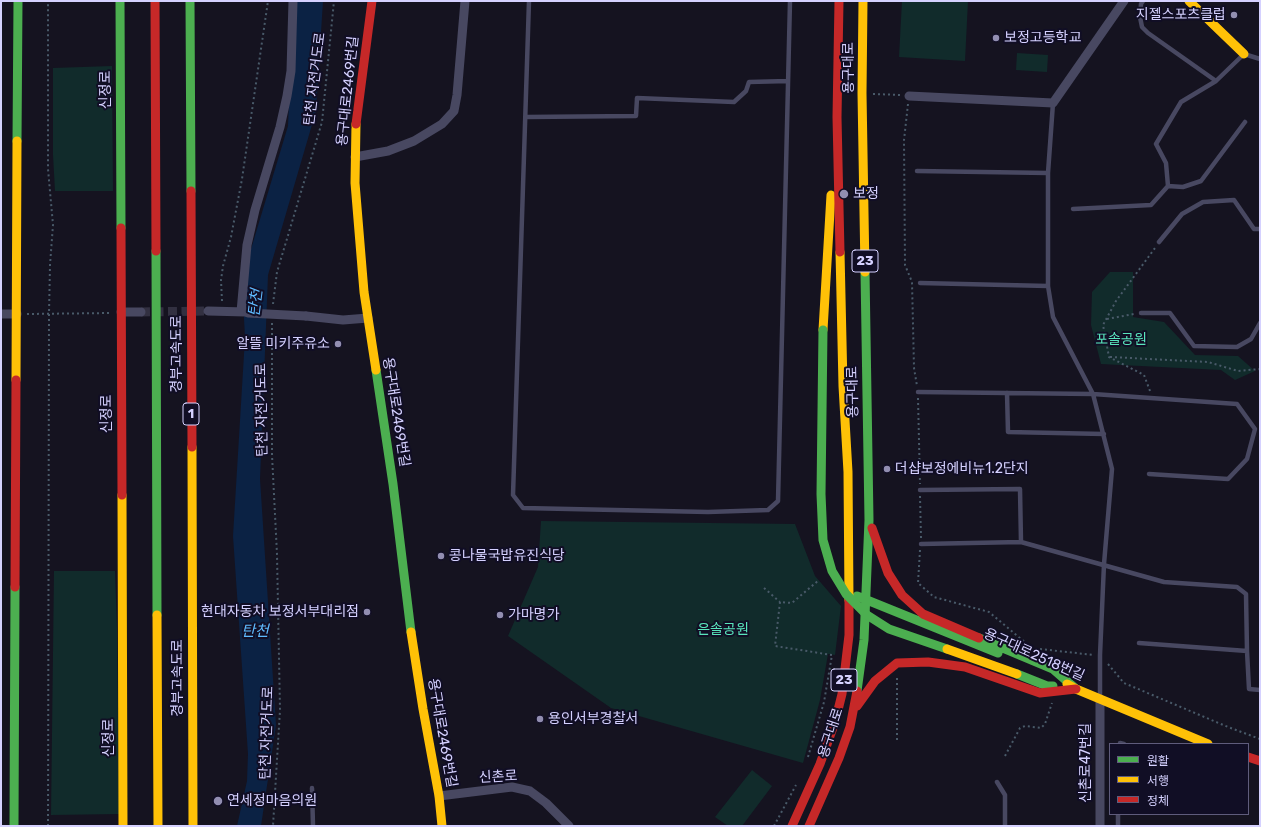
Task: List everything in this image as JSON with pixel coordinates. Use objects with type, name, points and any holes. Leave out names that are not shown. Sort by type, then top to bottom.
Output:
[{"type":"main road","points":[[14,826],[18,1]]},
{"type":"main road","name":"신정로","points":[[120,1],[116,312],[123,826]]},
{"type":"main road","name":"경부고속도로","points":[[155,1],[158,826]]},
{"type":"main road","name":"경부고속도로","points":[[190,1],[193,826]]},
{"type":"main road","name":"용구대로2469번길","points":[[372,1],[356,121],[355,157],[355,183],[364,292],[393,484],[412,642],[439,796],[442,826]]},
{"type":"main road","name":"용구대로","points":[[792,826],[820,764],[835,722],[842,694],[849,636],[848,472],[843,386],[837,117],[839,1]]},
{"type":"main road","name":"용구대로","points":[[809,826],[850,727],[860,679],[864,640],[869,520],[862,93],[863,1]]},
{"type":"main road","points":[[1189,1],[1244,54]]},
{"type":"main road","points":[[837,117],[828,229],[823,330],[821,486],[823,540],[832,571],[846,594],[867,615],[889,629],[1047,686],[1076,689]]},
{"type":"main road","points":[[848,472],[858,489],[861,547],[863,552],[868,549]]},
{"type":"main road","points":[[869,520],[888,573],[902,595],[923,614],[1053,669],[1076,689]]},
{"type":"main road","name":"용구대로2518번길","points":[[848,592],[1044,672],[1076,689],[1206,743]]},
{"type":"main road","points":[[847,659],[851,654],[854,654],[858,659],[848,714],[850,727]]},
{"type":"main road","points":[[854,710],[875,681],[897,664],[928,662],[965,667],[1040,693],[1076,689]]},
{"type":"main road","points":[[1249,757],[1260,761]]},
{"type":"main road","points":[[6,826],[14,805]]},
{"type":"street","points":[[245,312],[247,245],[255,210],[280,127],[287,96],[291,63],[293,1]]},
{"type":"street","points":[[355,157],[388,151],[414,141],[442,124],[454,111],[458,94],[465,1]]},
{"type":"street","points":[[909,96],[1053,103],[1124,1]]},
{"type":"street","points":[[208,311],[306,316],[343,320],[368,318]]},
{"type":"street","points":[[116,312],[141,312]]},
{"type":"street","points":[[1,314],[17,314]]},
{"type":"street","name":"신촌로47번길","points":[[1100,699],[1100,826]]},
{"type":"street","name":"신촌로","points":[[439,796],[512,787],[530,791],[546,803],[569,826]]},
{"type":"lane","points":[[529,1],[513,495],[523,508],[708,512],[768,510],[778,501],[790,1]]},
{"type":"lane","points":[[1143,1],[1141,4],[1140,17],[1142,26],[1148,33],[1216,81]]},
{"type":"lane","points":[[1073,210],[1151,204],[1168,186],[1166,164],[1156,144],[1181,102],[1216,81],[1244,54],[1260,59]]},
{"type":"lane","points":[[526,117],[636,116],[637,98],[734,102],[746,91],[749,82],[788,81]]},
{"type":"lane","points":[[1053,103],[1048,173],[1048,286],[1053,317],[1093,394],[1112,469],[1104,564],[1100,655],[1100,699]]},
{"type":"lane","points":[[1168,186],[1183,187],[1201,181],[1245,122]]},
{"type":"lane","points":[[917,171],[1048,173]]},
{"type":"lane","points":[[1159,242],[1182,214],[1203,202],[1234,200],[1254,229],[1260,229]]},
{"type":"lane","points":[[920,283],[1048,286]]},
{"type":"lane","points":[[1141,313],[1170,313],[1194,346],[1237,347],[1251,339],[1260,323]]},
{"type":"lane","points":[[918,392],[1093,394],[1236,404],[1255,429],[1247,459],[1228,479],[1149,474]]},
{"type":"lane","points":[[1007,393],[1008,432],[1104,434]]},
{"type":"lane","points":[[920,490],[1020,489],[1021,542]]},
{"type":"lane","points":[[921,544],[1021,542],[1164,582],[1237,587],[1246,594],[1248,689],[1260,690]]},
{"type":"lane","points":[[1139,643],[1247,651]]},
{"type":"lane","points":[[997,782],[1005,795],[1005,826]]},
{"type":"lane","points":[[312,788],[313,826]]},
{"type":"lane","points":[[1118,815],[1118,826]]},
{"type":"path","points":[[48,1],[48,169],[53,226],[50,265],[49,314],[48,826]]},
{"type":"path","points":[[224,313],[221,294],[223,266],[231,237],[242,179],[268,1]]},
{"type":"path","name":"탄천 자전거도로","points":[[272,309],[277,272],[322,122],[334,1]]},
{"type":"path","points":[[862,93],[909,96],[904,140],[905,265],[912,282],[914,368],[918,392],[921,544],[918,583],[934,597],[989,612],[1027,644]]},
{"type":"path","points":[[1109,357],[1103,325],[1116,302],[1159,242]]},
{"type":"path","points":[[17,314],[116,312]]},
{"type":"path","points":[[1106,320],[1141,313]]},
{"type":"path","name":"탄천 자전거도로","points":[[272,317],[272,455],[277,554],[280,710],[273,826]]},
{"type":"path","points":[[1109,357],[1208,362],[1238,371],[1260,369]]},
{"type":"path","points":[[1109,357],[1144,376],[1152,398]]},
{"type":"path","points":[[764,588],[780,602],[792,603],[819,580]]},
{"type":"path","points":[[780,602],[775,646],[832,655],[824,702],[808,760]]},
{"type":"path","points":[[1040,649],[1100,655],[1124,682],[1228,727],[1260,739]]},
{"type":"path","points":[[1005,756],[1020,728],[1025,726],[1041,728],[1045,724],[1052,706],[1054,692]]},
{"type":"path","points":[[897,693],[897,743]]},
{"type":"path","points":[[774,826],[798,780]]},
{"type":"green space","points":[[902,1],[968,1],[965,61],[899,57]]},
{"type":"green space","points":[[1017,53],[1048,55],[1047,72],[1016,70]]},
{"type":"green space","points":[[112,66],[113,191],[55,191],[53,155],[53,68]]},
{"type":"green space","name":"포솔공원","points":[[1110,272],[1133,272],[1133,317],[1164,322],[1195,355],[1238,356],[1255,371],[1235,380],[1221,370],[1101,364],[1091,325],[1092,292]]},
{"type":"green space","name":"은솔공원","points":[[541,521],[795,524],[815,576],[841,606],[835,655],[828,654],[820,700],[803,763],[611,708],[508,636],[538,567]]},
{"type":"green space","points":[[54,571],[115,571],[119,814],[51,815]]},
{"type":"green space","points":[[752,770],[772,786],[742,826],[728,826],[715,817]]},
{"type":"water","name":"탄천","points":[[293,1],[323,1],[316,111],[268,275],[260,479],[276,725],[261,826],[237,826],[247,781],[248,754],[233,536],[245,338],[242,279],[288,126]]},
{"type":"tunnel","points":[[141,312],[208,311]]},
{"type":"traffic: fast","points":[[17,141],[18,1]]},
{"type":"traffic: fast","points":[[120,1],[121,228]]},
{"type":"traffic: fast","points":[[190,1],[191,191]]},
{"type":"traffic: fast","points":[[156,251],[157,615]]},
{"type":"traffic: fast","points":[[857,691],[864,640],[869,520],[865,272]]},
{"type":"traffic: fast","points":[[823,330],[821,494],[823,540],[832,571],[846,594],[867,615],[889,629],[947,649]]},
{"type":"traffic: fast","points":[[376,370],[393,484],[411,632]]},
{"type":"traffic: fast","points":[[14,826],[15,587]]},
{"type":"traffic: fast","points":[[857,596],[998,653]]},
{"type":"traffic: fast","points":[[979,638],[1053,669],[1076,689]]},
{"type":"traffic: fast","points":[[1017,674],[1047,686],[1053,686]]},
{"type":"traffic: slow","points":[[863,1],[862,93],[865,272]]},
{"type":"traffic: slow","points":[[1189,1],[1244,54]]},
{"type":"traffic: slow","points":[[356,124],[355,183],[364,292],[376,370]]},
{"type":"traffic: slow","points":[[16,380],[17,141]]},
{"type":"traffic: slow","points":[[823,330],[831,195]]},
{"type":"traffic: slow","points":[[840,252],[843,386],[848,472],[849,600]]},
{"type":"traffic: slow","points":[[192,447],[193,826]]},
{"type":"traffic: slow","points":[[122,495],[123,826]]},
{"type":"traffic: slow","points":[[157,615],[158,826]]},
{"type":"traffic: slow","points":[[411,632],[439,796],[442,826]]},
{"type":"traffic: slow","points":[[947,649],[1017,674]]},
{"type":"traffic: slow","points":[[1067,684],[1206,743]]},
{"type":"traffic: jam","points":[[155,1],[156,251]]},
{"type":"traffic: jam","points":[[356,124],[372,1]]},
{"type":"traffic: jam","points":[[839,1],[837,117],[840,252]]},
{"type":"traffic: jam","points":[[191,191],[192,447]]},
{"type":"traffic: jam","points":[[121,228],[122,495]]},
{"type":"traffic: jam","points":[[15,587],[16,380]]},
{"type":"traffic: jam","points":[[872,528],[888,573],[902,595],[923,614],[979,638]]},
{"type":"traffic: jam","points":[[792,826],[820,764],[835,722],[842,694],[849,635],[849,600]]},
{"type":"traffic: jam","points":[[857,706],[875,681],[897,663],[928,662],[965,667],[1040,693],[1076,689]]},
{"type":"traffic: jam","points":[[809,826],[839,758],[850,727],[857,691]]},
{"type":"traffic: jam","points":[[1249,757],[1260,761]]},
{"type":"place","name":"지젤스포츠클럽","points":[[1234,15]]},
{"type":"place","name":"보정고등학교","points":[[996,38]]},
{"type":"place","name":"보정","points":[[844,194]]},
{"type":"place","name":"알뜰 미키주유소","points":[[338,344]]},
{"type":"place","name":"더샵보정에비뉴1.2단지","points":[[887,469]]},
{"type":"place","name":"콩나물국밥유진식당","points":[[441,556]]},
{"type":"place","name":"현대자동차 보정서부대리점","points":[[367,612]]},
{"type":"place","name":"가마명가","points":[[500,615]]},
{"type":"place","name":"용인서부경찰서","points":[[540,719]]},
{"type":"place","name":"연세정마음의원","points":[[218,801]]}]
